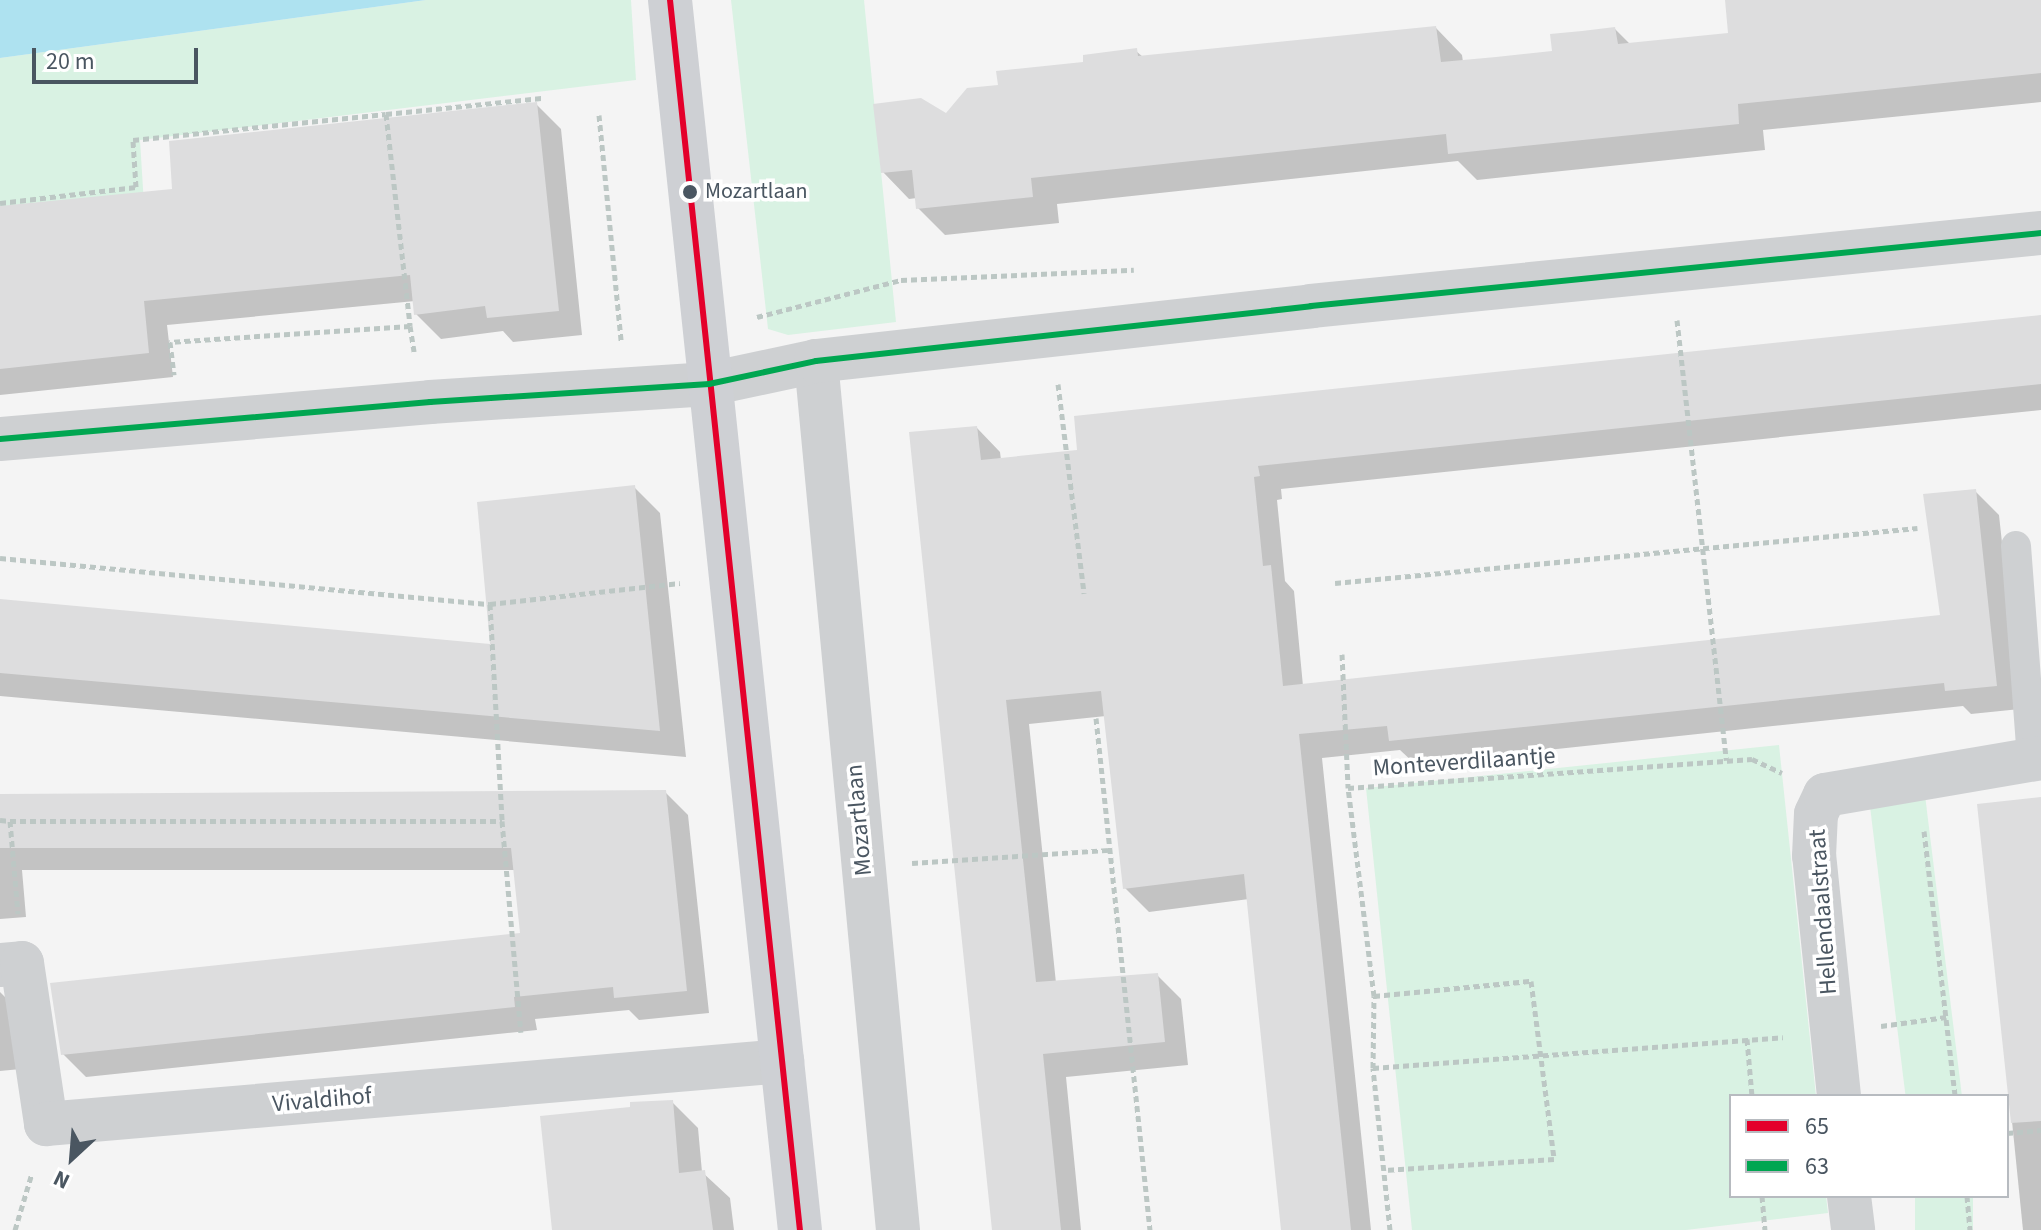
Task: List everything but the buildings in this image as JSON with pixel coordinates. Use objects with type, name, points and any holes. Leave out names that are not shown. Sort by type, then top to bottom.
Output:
[{"type":"street","points":[[670,0],[800,1230]]},
{"type":"street","points":[[0,439],[709,384],[816,361],[2041,233]]},
{"type":"street","name":"Mozartlaan","points":[[816,361],[898,1230]]},
{"type":"street","name":"Hellendaalstraat","points":[[1839,1094],[1814,856],[1816,814],[1825,795],[2036,759]]},
{"type":"street","points":[[11,964],[46,1124]]},
{"type":"street","name":"Vivaldihof","points":[[46,1124],[782,1061]]},
{"type":"street","points":[[1849,1198],[1853,1230]]},
{"type":"lane","name":"Hellendaalstraat","points":[[2016,546],[2036,759]]},
{"type":"path","points":[[0,203],[136,187],[133,140],[541,98]]},
{"type":"path","points":[[181,423],[170,342],[410,326],[386,114]]},
{"type":"path","points":[[599,115],[626,390]]},
{"type":"path","points":[[1672,270],[1726,760]]},
{"type":"path","points":[[1052,335],[1084,593]]},
{"type":"path","points":[[1335,583],[1917,528]]},
{"type":"path","points":[[0,558],[490,604],[691,582]]},
{"type":"path","points":[[490,604],[502,821],[525,1082]]},
{"type":"path","points":[[1342,654],[1348,788]]},
{"type":"path","points":[[1096,718],[1150,1230]]},
{"type":"path","name":"Monteverdilaantje","points":[[1390,1230],[1373,1068],[1374,996],[1348,788],[1752,759],[1825,795]]},
{"type":"path","points":[[1918,779],[1955,1094]]},
{"type":"path","points":[[0,820],[502,821]]},
{"type":"path","points":[[10,821],[11,964]]},
{"type":"path","points":[[863,866],[1110,850]]},
{"type":"path","points":[[1374,996],[1531,981],[1554,1159],[1385,1170]]},
{"type":"path","points":[[1373,1068],[1833,1033],[1946,1017]]},
{"type":"path","points":[[1747,1039],[1752,1094]]},
{"type":"path","points":[[23,1230],[16,1230],[46,1124]]},
{"type":"path","points":[[2009,1133],[2041,1130]]},
{"type":"path","points":[[1762,1198],[1765,1230]]},
{"type":"path","points":[[1967,1198],[1970,1230]]},
{"type":"green space","points":[[426,0],[631,0],[636,80],[140,140],[145,221],[0,239],[0,58]]},
{"type":"green space","points":[[731,0],[864,0],[896,322],[788,335],[768,329]]},
{"type":"green space","points":[[1779,745],[1816,1094],[1729,1094],[1729,1198],[1826,1198],[1828,1213],[1686,1230],[1412,1230],[1366,788]]},
{"type":"green space","points":[[1925,795],[1962,1094],[1905,1094],[1869,802]]},
{"type":"green space","points":[[1915,1198],[1973,1198],[1973,1230],[1915,1230]]},
{"type":"water","points":[[0,0],[426,0],[0,58]]},
{"type":"transit line","name":"65","points":[[670,0],[800,1230]]},
{"type":"transit line","name":"63","points":[[0,439],[430,402],[709,384],[816,361],[1311,306],[2041,233]]},
{"type":"place","name":"Mozartlaan","points":[[690,192]]}]
